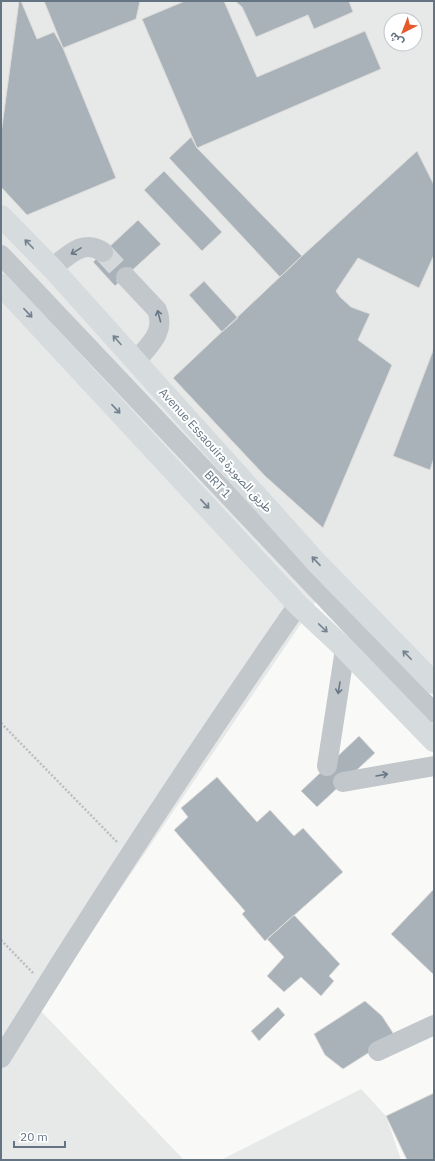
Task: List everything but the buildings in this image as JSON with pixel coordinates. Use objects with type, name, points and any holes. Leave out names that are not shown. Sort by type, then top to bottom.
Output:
[{"type":"main road","name":"Avenue Essaouira طريق الصويرة","points":[[1,216],[52,268],[317,563],[434,683]]},
{"type":"main road","points":[[1,285],[298,605],[345,649],[434,741]]},
{"type":"street","points":[[52,268],[77,249],[90,246],[103,252]]},
{"type":"street","name":"BRT 1","points":[[1,255],[434,713]]},
{"type":"street","points":[[126,277],[157,310],[161,324],[159,331],[136,361]]},
{"type":"street","points":[[1,1058],[45,986],[219,719],[298,605]]},
{"type":"street","points":[[327,766],[345,649]]},
{"type":"street","points":[[343,782],[434,766]]},
{"type":"street","points":[[378,1051],[434,1025]]},
{"type":"path","points":[[1,723],[130,856]]},
{"type":"path","points":[[1,940],[45,986]]},
{"type":"shaded area","points":[[1,1],[434,1],[434,681],[334,575],[39,1009],[184,1160],[1,1160]]},
{"type":"shaded area","points":[[361,1089],[386,1116],[401,1160],[221,1160]]},
{"type":"tunnel","points":[[103,252],[126,277]]}]
